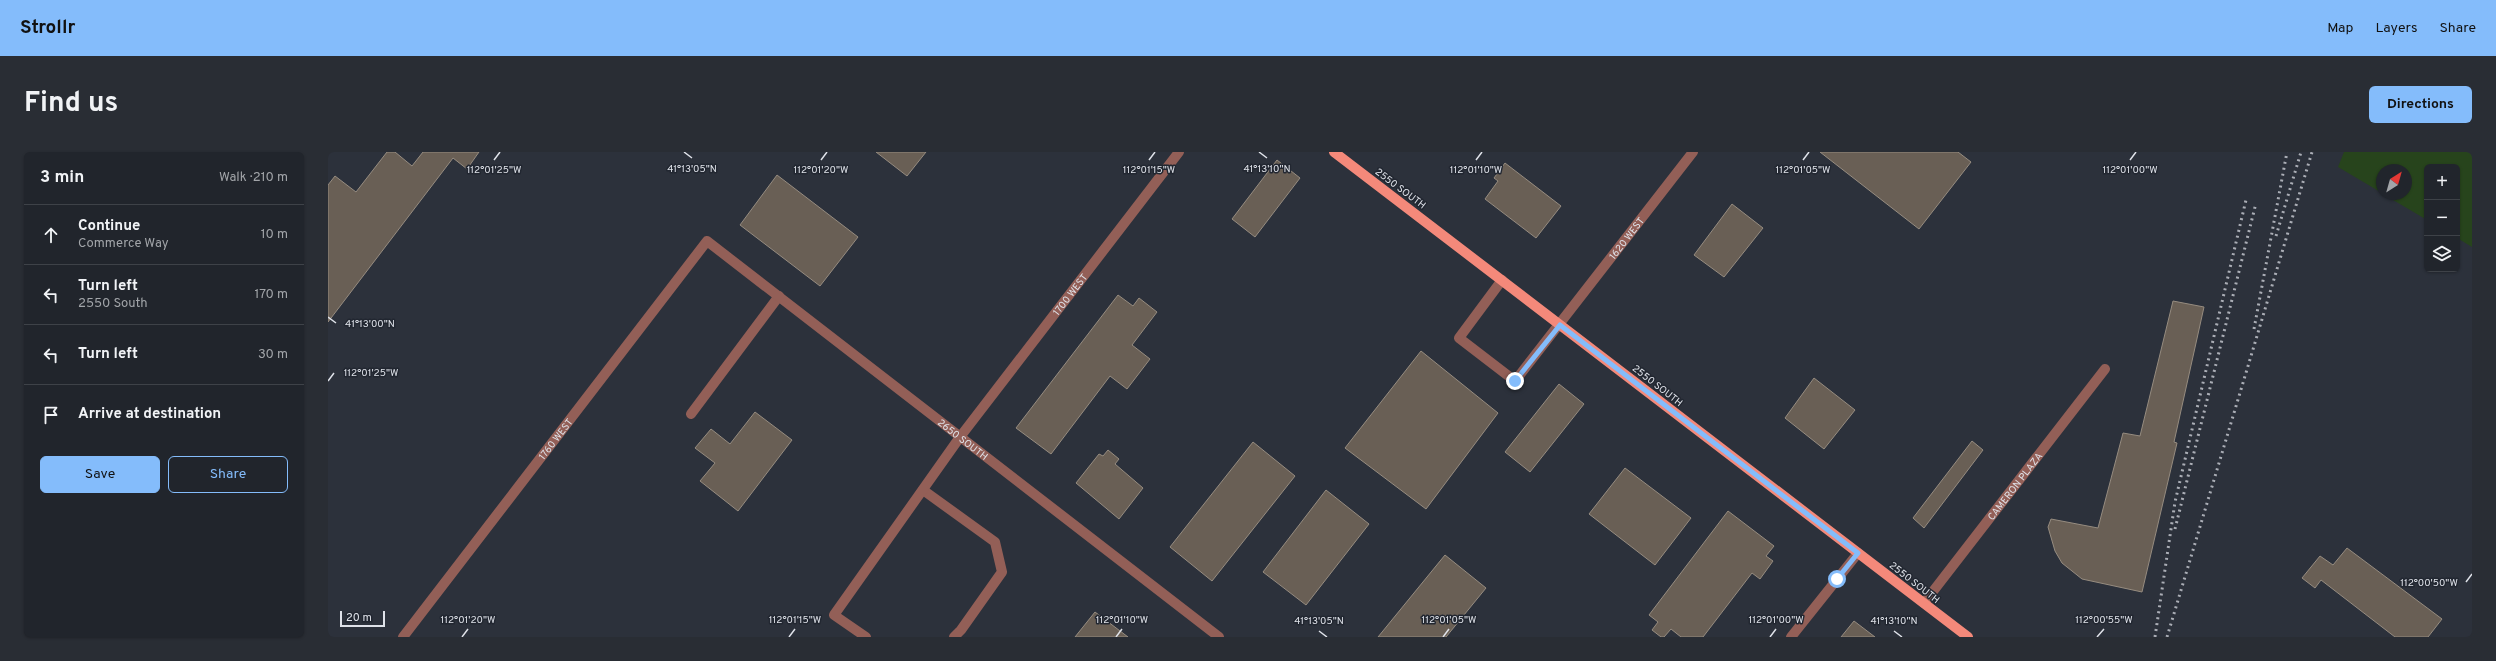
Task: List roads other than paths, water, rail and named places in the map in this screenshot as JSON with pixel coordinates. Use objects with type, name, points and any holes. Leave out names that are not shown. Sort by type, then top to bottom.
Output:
[{"type":"main road","name":"2550 SOUTH","points":[[1334,152],[1968,637]]},
{"type":"street","name":"1700 WEST","points":[[866,637],[834,615],[960,436],[1179,152]]},
{"type":"street","name":"1620 WEST","points":[[1502,280],[1459,338],[1515,381],[1693,152]]},
{"type":"street","name":"2650 SOUTH","points":[[707,241],[1219,637]]},
{"type":"street","name":"1760 WEST","points":[[402,637],[707,241]]},
{"type":"street","points":[[691,414],[779,296]]},
{"type":"street","name":"CAMERON PLAZA","points":[[1924,603],[2105,369]]},
{"type":"street","points":[[923,490],[995,542],[1002,572],[962,630],[954,637]]},
{"type":"street","points":[[1792,637],[1858,553]]},
{"type":"railway","points":[[2254,329],[2287,152]]},
{"type":"railway","points":[[2276,236],[2301,152]]},
{"type":"railway","points":[[2167,637],[2312,152]]},
{"type":"railway","points":[[2155,637],[2175,502],[2246,200]]},
{"type":"railway","points":[[2175,529],[2256,203]]}]
